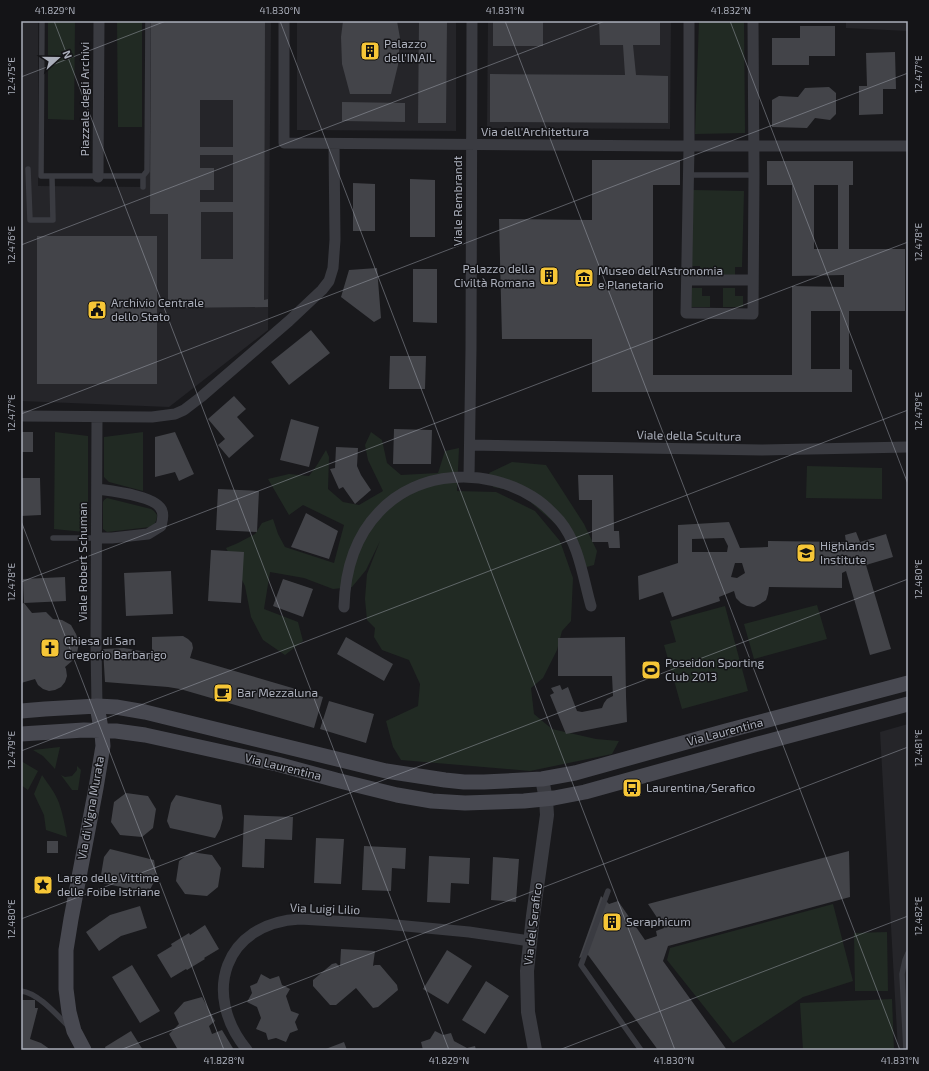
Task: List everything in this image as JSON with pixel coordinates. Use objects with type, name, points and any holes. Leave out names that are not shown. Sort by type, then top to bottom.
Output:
[{"type":"main road","name":"Via Laurentina","points":[[21,711],[97,706],[116,707],[145,712],[386,772],[464,782],[542,779],[586,771],[726,731],[908,683]]},
{"type":"main road","name":"Via Laurentina","points":[[21,734],[84,730],[126,732],[157,737],[277,764],[351,784],[423,800],[474,803],[524,801],[585,792],[908,704]]},
{"type":"main road","name":"Via di Vigna Murata","points":[[79,1043],[71,1021],[67,1003],[66,950],[103,746],[102,730],[97,706]]},
{"type":"street","name":"Piazzale degli Archivi","points":[[98,176],[99,21]]},
{"type":"street","name":"Via dell'Architettura","points":[[284,21],[284,143],[908,146]]},
{"type":"street","name":"Viale Rembrandt","points":[[469,477],[472,21]]},
{"type":"street","points":[[689,21],[689,146],[686,313],[753,314],[754,21]]},
{"type":"street","points":[[21,416],[158,417],[181,412],[201,397],[289,321],[322,290],[329,281],[333,268],[335,240],[334,144]]},
{"type":"street","points":[[687,280],[753,280]]},
{"type":"street","name":"Viale Robert Schuman","points":[[97,417],[97,706]]},
{"type":"street","name":"Viale della Scultura","points":[[470,445],[762,450],[908,447]]},
{"type":"street","points":[[344,607],[347,577],[354,552],[364,532],[379,512],[393,499],[419,486],[439,480],[469,477],[488,479],[510,486],[534,497],[547,507],[570,537],[577,554],[591,606]]},
{"type":"street","points":[[96,538],[112,538],[148,534],[161,526],[162,519],[162,512],[159,505],[147,499],[97,489]]},
{"type":"street","points":[[542,779],[546,798]]},
{"type":"street","name":"Via del Serafico","points":[[535,1050],[528,1012],[527,971],[546,821],[546,798]]},
{"type":"street","name":"Via Luigi Lilio","points":[[247,1050],[235,1033],[224,1005],[224,979],[231,957],[239,946],[254,932],[268,925],[288,920],[300,919],[385,924],[469,932],[530,941]]},
{"type":"lane","points":[[42,21],[41,176],[143,176]]},
{"type":"lane","points":[[143,187],[143,176],[147,171],[148,21]]},
{"type":"lane","points":[[28,169],[30,220],[53,220],[52,177]]},
{"type":"lane","points":[[688,175],[754,175]]},
{"type":"lane","points":[[53,538],[96,538]]},
{"type":"lane","points":[[608,891],[581,965],[641,1050]]},
{"type":"lane","points":[[906,1050],[902,974],[908,953]]},
{"type":"lane","points":[[21,991],[26,991],[40,1000],[79,1043]]},
{"type":"shaded area","points":[[21,21],[38,21],[38,186],[145,187],[145,21],[271,21],[268,330],[169,407],[21,401]]},
{"type":"shaded area","points":[[48,21],[75,21],[74,120],[48,119]]},
{"type":"shaded area","points":[[117,21],[142,21],[142,127],[118,127]]},
{"type":"shaded area","points":[[297,21],[456,21],[456,131],[297,130]]},
{"type":"shaded area","points":[[488,21],[671,21],[670,129],[487,128]]},
{"type":"shaded area","points":[[699,21],[744,21],[745,133],[695,134]]},
{"type":"shaded area","points":[[846,21],[908,21],[908,31],[846,28]]},
{"type":"shaded area","points":[[693,190],[744,191],[742,267],[735,267],[735,275],[700,274],[700,266],[691,266]]},
{"type":"shaded area","points":[[692,288],[702,288],[702,296],[710,296],[710,307],[691,307]]},
{"type":"shaded area","points":[[723,288],[735,288],[735,296],[743,296],[743,307],[723,307]]},
{"type":"shaded area","points":[[55,432],[88,436],[88,529],[84,532],[54,529]]},
{"type":"shaded area","points":[[143,432],[143,491],[109,482],[104,477],[104,437]]},
{"type":"shaded area","points":[[371,432],[382,440],[387,463],[401,475],[438,473],[445,451],[459,448],[457,491],[496,492],[535,511],[560,541],[573,578],[571,621],[562,631],[557,650],[543,678],[531,688],[534,714],[552,729],[596,739],[619,741],[612,754],[530,771],[401,760],[393,747],[386,721],[418,706],[420,684],[409,660],[382,650],[374,637],[375,628],[367,620],[365,599],[367,574],[380,541],[366,570],[352,587],[333,589],[304,578],[270,572],[264,609],[298,622],[303,641],[285,655],[263,640],[251,617],[245,586],[226,548],[255,534],[262,523],[273,519],[278,534],[285,547],[334,563],[344,525],[303,505],[289,515],[268,479],[289,474],[309,476],[326,450],[329,457],[328,489],[343,502],[359,505],[383,491],[368,460],[365,445]]},
{"type":"shaded area","points":[[512,462],[546,465],[584,524],[597,551],[594,565],[579,569],[567,534],[519,492],[493,487],[489,473]]},
{"type":"shaded area","points":[[807,466],[882,468],[882,499],[806,498]]},
{"type":"shaded area","points":[[107,498],[151,509],[157,515],[157,519],[150,527],[107,532],[103,529],[103,502]]},
{"type":"shaded area","points":[[817,605],[827,639],[754,659],[744,624]]},
{"type":"shaded area","points":[[725,606],[748,691],[682,709],[664,645],[676,642],[670,621]]},
{"type":"shaded area","points":[[908,724],[908,1050],[898,1050],[880,732]]},
{"type":"shaded area","points":[[60,747],[55,769],[43,756],[33,750]]},
{"type":"shaded area","points":[[21,761],[38,771],[28,790],[21,785]]},
{"type":"shaded area","points":[[77,766],[81,770],[78,790],[72,790],[61,775],[65,777],[72,776],[77,770]]},
{"type":"shaded area","points":[[42,775],[59,803],[67,837],[46,830],[44,815],[34,794]]},
{"type":"shaded area","points":[[833,904],[853,981],[803,997],[733,1043],[667,960],[670,948]]},
{"type":"shaded area","points":[[887,932],[888,991],[855,991],[854,933]]},
{"type":"shaded area","points":[[892,999],[894,1050],[803,1050],[800,1003]]},
{"type":"building","points":[[151,21],[265,21],[264,300],[268,299],[268,307],[168,308],[168,214],[150,214]],"holes":[[[200,100],[233,100],[233,147],[200,147]],[[200,155],[233,155],[233,202],[200,202],[200,190],[214,190],[214,168],[200,168]],[[201,212],[233,212],[233,259],[201,259]]]},
{"type":"building","name":"Palazzo dell'INAIL","points":[[343,21],[397,21],[400,38],[398,65],[391,94],[350,94],[342,64],[341,37]]},
{"type":"building","points":[[419,21],[447,21],[446,123],[418,123]]},
{"type":"building","points":[[493,21],[543,21],[543,46],[493,46]]},
{"type":"building","points":[[599,21],[660,21],[660,45],[633,45],[636,75],[668,76],[668,123],[490,122],[490,74],[625,75],[623,45],[600,45]]},
{"type":"building","points":[[800,26],[835,26],[835,56],[809,56],[809,65],[772,65],[772,38],[800,38]]},
{"type":"building","points":[[895,52],[896,89],[883,89],[883,114],[859,115],[859,86],[867,86],[866,53]]},
{"type":"building","points":[[829,87],[836,93],[836,114],[830,120],[815,118],[807,128],[772,127],[772,100],[779,96],[798,97],[805,88]]},
{"type":"building","points":[[342,102],[405,103],[405,122],[342,121]]},
{"type":"building","name":"Palazzo della Civiltà Romana","points":[[592,160],[680,160],[680,185],[653,185],[653,273],[597,275],[597,286],[653,285],[653,375],[792,375],[792,286],[844,287],[844,275],[792,276],[792,185],[767,185],[767,161],[853,161],[853,185],[849,185],[849,249],[905,249],[905,311],[849,311],[849,369],[852,370],[852,392],[592,392],[592,339],[502,339],[499,219],[592,220]],"holes":[[[814,185],[838,185],[838,249],[814,249]],[[811,311],[840,311],[840,369],[811,369]]]},
{"type":"building","points":[[410,179],[435,180],[435,237],[410,237]]},
{"type":"building","points":[[353,183],[375,184],[375,231],[353,231]]},
{"type":"building","name":"Archivio Centrale dello Stato","points":[[37,236],[157,236],[157,384],[37,384]]},
{"type":"building","points":[[377,268],[381,318],[374,322],[341,297],[349,270]]},
{"type":"building","points":[[413,269],[437,269],[437,323],[413,322]]},
{"type":"building","points":[[311,330],[330,353],[289,385],[271,362]]},
{"type":"building","points":[[390,356],[426,356],[425,389],[389,389]]},
{"type":"building","points":[[234,396],[246,409],[237,417],[254,436],[229,458],[218,445],[225,439],[208,419]]},
{"type":"building","points":[[291,419],[319,427],[309,467],[280,460]]},
{"type":"building","points":[[394,429],[432,430],[431,464],[393,464]]},
{"type":"building","points":[[21,432],[33,432],[33,452],[21,452]]},
{"type":"building","points":[[175,432],[194,474],[179,481],[175,472],[155,477],[155,437]]},
{"type":"building","points":[[336,447],[358,448],[357,466],[371,490],[355,504],[343,487],[339,489],[330,469],[335,468]]},
{"type":"building","points":[[578,475],[613,475],[614,531],[619,531],[620,548],[609,548],[608,542],[592,542],[592,500],[579,500]]},
{"type":"building","points":[[21,478],[40,478],[41,515],[21,516]]},
{"type":"building","points":[[218,489],[259,491],[257,532],[216,530]]},
{"type":"building","points":[[306,513],[338,531],[329,559],[291,547]]},
{"type":"building","points":[[729,522],[740,548],[768,547],[768,541],[846,542],[845,535],[856,532],[860,542],[886,534],[893,557],[866,565],[891,649],[870,655],[846,571],[842,573],[842,588],[769,587],[766,600],[754,607],[741,603],[736,598],[734,591],[719,597],[720,601],[672,617],[663,592],[639,600],[638,576],[678,563],[678,525]],"holes":[[[724,538],[728,546],[727,552],[692,552],[692,539]],[[735,563],[742,563],[745,573],[737,578],[731,577]]]},
{"type":"building","points":[[211,550],[244,552],[241,603],[208,601]]},
{"type":"building","points":[[171,571],[173,614],[126,616],[124,573]]},
{"type":"building","points":[[65,577],[66,601],[24,603],[23,579]]},
{"type":"building","points":[[283,579],[313,589],[303,617],[273,606]]},
{"type":"building","name":"Chiesa di San Gregorio Barbarigo","points":[[24,603],[32,613],[46,612],[53,619],[62,620],[71,625],[76,634],[79,643],[77,653],[72,661],[65,667],[67,676],[65,682],[61,687],[55,690],[49,691],[43,689],[38,685],[35,679],[21,683],[21,604]]},
{"type":"building","points":[[183,636],[192,643],[193,648],[190,658],[323,697],[314,728],[180,689],[105,682],[103,649],[124,648],[152,653],[152,637]]},
{"type":"building","points":[[346,637],[393,664],[384,681],[337,654]]},
{"type":"building","points":[[625,637],[627,722],[566,734],[550,695],[554,693],[551,688],[560,685],[562,690],[568,687],[577,711],[582,712],[602,708],[607,699],[613,696],[612,676],[558,676],[558,638]]},
{"type":"building","points":[[329,701],[374,714],[366,743],[320,729]]},
{"type":"building","points":[[126,793],[148,796],[156,809],[153,828],[142,837],[120,835],[111,822],[114,802]]},
{"type":"building","points":[[176,795],[221,805],[223,818],[220,829],[215,838],[170,828],[167,821],[171,803]]},
{"type":"building","points":[[244,815],[293,817],[292,840],[265,839],[264,868],[242,867]]},
{"type":"building","points":[[316,838],[344,839],[341,884],[314,883]]},
{"type":"building","points":[[47,841],[58,841],[58,853],[47,853]]},
{"type":"building","points":[[364,846],[406,848],[405,869],[392,868],[391,891],[362,890]]},
{"type":"building","points":[[110,849],[154,860],[156,872],[153,884],[148,893],[103,883],[101,875],[104,857]]},
{"type":"building","points":[[849,851],[850,897],[668,946],[663,961],[727,1050],[658,1050],[588,955],[579,958],[601,896],[609,904],[618,901],[645,940],[657,936],[656,931],[664,928],[648,904]]},
{"type":"building","points":[[191,852],[212,855],[221,868],[218,887],[207,896],[185,894],[176,881],[179,861]]},
{"type":"building","points":[[429,856],[470,858],[469,884],[451,883],[450,903],[427,902]]},
{"type":"building","points":[[493,857],[519,859],[516,902],[491,900]]},
{"type":"building","points":[[140,906],[147,928],[121,936],[99,951],[86,932],[110,915]]},
{"type":"building","points":[[205,925],[219,949],[187,970],[186,969],[171,978],[157,955],[172,946],[171,944],[189,933],[190,935]]},
{"type":"building","points":[[341,949],[375,951],[373,966],[380,965],[397,985],[398,990],[378,1007],[373,1008],[356,988],[336,1005],[330,1005],[313,986],[313,980],[332,964],[336,963],[340,967]]},
{"type":"building","points":[[447,950],[472,966],[448,1004],[423,989]]},
{"type":"building","points":[[132,965],[160,1011],[140,1023],[112,977]]},
{"type":"building","points":[[261,974],[270,979],[279,976],[282,985],[290,989],[286,996],[291,1011],[299,1014],[295,1022],[298,1030],[290,1033],[286,1042],[276,1038],[268,1040],[266,1033],[256,1029],[261,1018],[257,1007],[247,1002],[252,993],[250,986],[257,983]]},
{"type":"building","points":[[486,981],[509,996],[485,1034],[462,1020]]},
{"type":"building","points":[[202,997],[215,1021],[209,1026],[212,1034],[222,1030],[234,1050],[178,1050],[169,1034],[179,1024],[174,1013],[184,1002]]},
{"type":"building","points":[[21,1000],[35,1000],[35,1008],[38,1008],[30,1039],[41,1043],[51,1050],[21,1050]]},
{"type":"building","points":[[131,1031],[143,1050],[106,1050],[105,1047]]},
{"type":"building","points":[[435,1031],[443,1035],[451,1033],[454,1041],[467,1048],[475,1046],[476,1050],[423,1050],[421,1042],[430,1039]]},
{"type":"building","points":[[344,1042],[347,1050],[323,1050]]},
{"type":"place","name":"Palazzo dell'INAIL","points":[[370,51]]},
{"type":"place","name":"Palazzo della Civiltà Romana","points":[[549,276]]},
{"type":"place","name":"Museo dell'Astronomia e Planetario","points":[[584,278]]},
{"type":"place","name":"Archivio Centrale dello Stato","points":[[97,310]]},
{"type":"place","name":"Highlands Institute","points":[[806,553]]},
{"type":"place","name":"Chiesa di San Gregorio Barbarigo","points":[[50,648]]},
{"type":"place","name":"Poseidon Sporting Club 2013","points":[[651,670]]},
{"type":"place","name":"Bar Mezzaluna","points":[[223,693]]},
{"type":"place","name":"Laurentina/Serafico","points":[[632,788]]},
{"type":"place","name":"Largo delle Vittime delle Foibe Istriane","points":[[43,885]]},
{"type":"place","name":"Seraphicum","points":[[612,922]]}]
